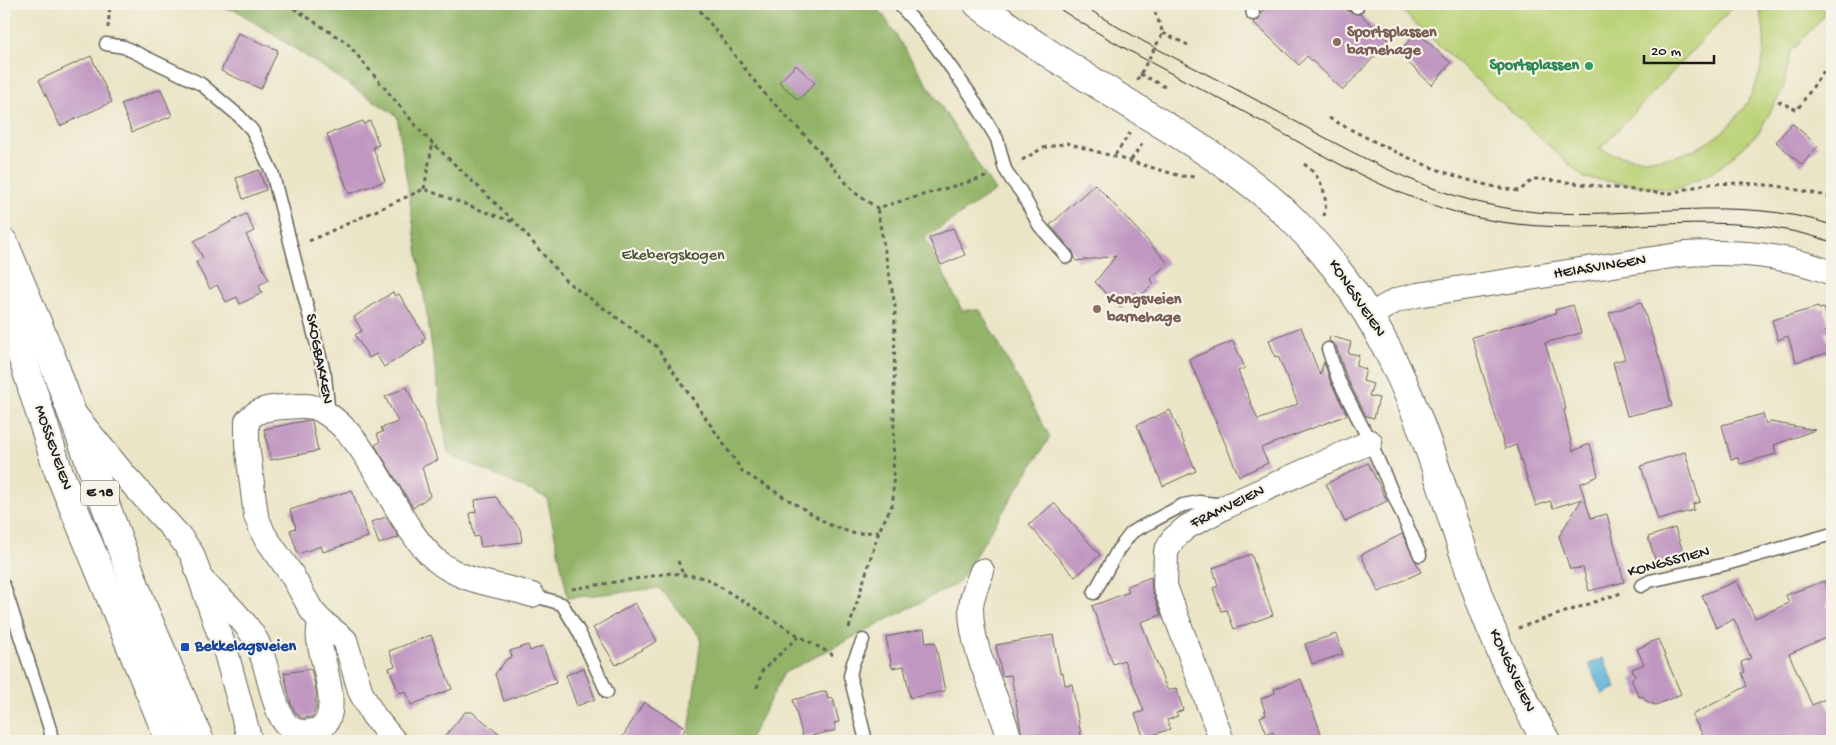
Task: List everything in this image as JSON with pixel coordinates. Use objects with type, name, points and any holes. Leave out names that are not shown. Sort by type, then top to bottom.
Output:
[{"type":"main road","name":"KONGSVEIEN","points":[[978,4],[1061,60],[1227,164],[1271,199],[1312,239],[1347,281],[1370,315],[1409,392],[1481,602],[1508,668],[1546,741]]},
{"type":"main road","name":"MOSSEVEIEN","points":[[4,243],[51,356],[67,405],[144,610],[200,741]]},
{"type":"main road","name":"MOSSEVEIEN","points":[[4,258],[22,356],[49,442],[82,530],[170,741]]},
{"type":"street","name":"HEIASVINGEN","points":[[1370,315],[1397,300],[1417,295],[1685,254],[1714,252],[1764,254],[1797,261],[1832,273]]},
{"type":"street","name":"MOSSEVEIEN","points":[[67,405],[126,477],[180,537],[192,554],[227,656],[250,741]]},
{"type":"street","points":[[329,416],[313,407],[299,405],[265,409],[253,414],[247,422],[247,444],[256,516],[264,535],[320,620],[345,640],[361,692],[373,715],[394,741]]},
{"type":"street","name":"SKOGBAKKEN","points":[[329,416],[337,422],[353,441],[379,477],[418,540],[438,562],[461,575],[532,595]]},
{"type":"street","name":"FRAMVEIEN","points":[[1222,741],[1165,586],[1166,552],[1173,539],[1187,527],[1226,506],[1370,442]]},
{"type":"street","points":[[982,571],[971,608],[975,636],[982,663],[1004,718],[1010,741]]},
{"type":"street","points":[[202,580],[237,614],[256,640],[267,664],[281,717],[286,725],[300,732],[320,729],[329,718],[329,691],[318,638],[320,620]]},
{"type":"lane","points":[[899,4],[934,44],[988,121],[997,139],[1005,169],[1021,192],[1039,225],[1067,257]]},
{"type":"lane","name":"SKOGBAKKEN","points":[[106,44],[124,47],[182,73],[201,84],[240,116],[252,130],[272,172],[325,376],[329,416]]},
{"type":"lane","points":[[1328,349],[1338,379],[1370,442],[1420,555]]},
{"type":"lane","points":[[1094,593],[1118,550],[1132,532],[1183,505],[1199,502],[1226,506]]},
{"type":"lane","name":"KONGSSTIEN","points":[[1641,586],[1650,581],[1726,564],[1832,534]]},
{"type":"lane","points":[[4,586],[50,729],[52,741]]},
{"type":"lane","name":"SKOGBAKKEN","points":[[532,595],[562,604],[579,632],[607,692]]},
{"type":"lane","points":[[863,640],[853,663],[850,676],[866,741]]},
{"type":"path","points":[[106,44],[110,4]]},
{"type":"path","points":[[288,4],[347,43],[423,134],[516,223],[566,281],[656,346],[743,472],[830,525],[856,534],[879,531]]},
{"type":"path","points":[[694,4],[762,92],[816,146],[854,192],[877,208],[895,306],[893,503],[879,531],[846,636]]},
{"type":"path","points":[[1152,4],[1163,32],[1188,46]]},
{"type":"path","points":[[1135,83],[1163,32]]},
{"type":"path","points":[[1778,102],[1797,110],[1832,59]]},
{"type":"path","points":[[1140,74],[1165,87]]},
{"type":"path","points":[[1329,118],[1368,139],[1434,168],[1496,188],[1519,191],[1534,179],[1540,179],[1667,194],[1706,184],[1743,183],[1778,186],[1832,197]]},
{"type":"path","points":[[1115,155],[1132,130]]},
{"type":"path","points":[[1131,160],[1145,139]]},
{"type":"path","points":[[424,189],[433,142]]},
{"type":"path","points":[[877,208],[919,195],[978,181],[1055,144],[1068,143],[1083,146],[1181,176],[1200,178]]},
{"type":"path","points":[[1304,164],[1317,176],[1325,194],[1326,209],[1323,219],[1312,239]]},
{"type":"path","points":[[291,247],[342,228],[424,189],[516,223]]},
{"type":"path","points":[[678,561],[683,574]]},
{"type":"path","points":[[564,590],[671,574],[706,578],[833,655]]},
{"type":"path","name":"KONGSSTIEN","points":[[1516,629],[1641,586]]},
{"type":"path","points":[[757,688],[762,671],[799,636]]},
{"type":"path","points":[[839,650],[835,657],[850,676]]},
{"type":"green space","name":"Ekebergskogen","points":[[173,4],[871,4],[882,13],[995,191],[925,238],[962,310],[980,310],[1050,437],[958,583],[784,673],[749,741],[688,741],[701,638],[659,588],[568,598],[547,498],[448,454],[397,116],[236,10]]},
{"type":"green space","points":[[1394,4],[1736,4],[1600,149],[1619,156],[1646,159],[1680,155],[1705,144],[1726,128],[1744,108],[1756,84],[1763,58],[1764,31],[1758,4],[1817,4],[1827,13],[1791,52],[1783,89],[1759,132],[1723,165],[1707,175],[1674,190],[1584,178]]},
{"type":"water","points":[[1603,658],[1616,688],[1602,694],[1589,664]]},
{"type":"building","points":[[1269,4],[1344,4],[1347,11],[1360,14],[1389,41],[1343,90],[1307,56],[1299,65],[1253,22],[1259,20],[1261,12]]},
{"type":"building","points":[[1417,32],[1451,63],[1432,85],[1398,53]]},
{"type":"building","points":[[238,33],[278,50],[261,89],[221,71]]},
{"type":"building","points":[[91,56],[112,102],[60,126],[39,80]]},
{"type":"building","points":[[796,65],[815,83],[798,100],[779,82]]},
{"type":"building","points":[[161,89],[172,116],[132,132],[121,104]]},
{"type":"building","points":[[363,121],[364,124],[370,121],[379,145],[373,147],[385,181],[349,194],[327,134]]},
{"type":"building","points":[[1792,123],[1818,146],[1802,165],[1776,142]]},
{"type":"building","points":[[259,170],[266,190],[243,199],[236,178]]},
{"type":"building","points":[[1095,184],[1168,263],[1150,279],[1154,283],[1140,297],[1136,292],[1120,308],[1095,282],[1116,256],[1076,261],[1073,252],[1050,225]]},
{"type":"building","points":[[246,214],[254,231],[246,235],[269,280],[259,285],[262,293],[240,304],[237,297],[226,302],[217,285],[210,289],[196,262],[203,258],[194,241]]},
{"type":"building","points":[[953,228],[965,255],[941,265],[929,238]]},
{"type":"building","points":[[393,292],[395,296],[399,294],[426,338],[422,340],[424,343],[384,367],[376,354],[369,358],[355,335],[362,331],[354,317]]},
{"type":"building","points":[[1641,302],[1661,363],[1672,406],[1627,416],[1613,362],[1625,359],[1609,313]]},
{"type":"building","points":[[1573,305],[1581,333],[1545,343],[1566,409],[1564,410],[1573,451],[1590,444],[1598,476],[1580,484],[1591,518],[1607,514],[1624,582],[1589,591],[1583,568],[1570,569],[1559,536],[1582,499],[1553,508],[1550,501],[1536,506],[1516,445],[1505,449],[1472,337],[1556,313],[1555,310]]},
{"type":"building","points":[[1818,307],[1819,309],[1824,308],[1830,330],[1825,332],[1831,352],[1796,362],[1788,336],[1778,340],[1772,320]]},
{"type":"building","points":[[1301,327],[1320,375],[1324,362],[1331,383],[1347,415],[1261,448],[1268,463],[1239,476],[1189,359],[1233,341],[1245,368],[1238,371],[1258,420],[1298,404],[1278,356],[1275,357],[1269,340]]},
{"type":"building","points":[[1330,336],[1351,342],[1348,353],[1359,355],[1356,366],[1366,369],[1363,381],[1373,384],[1369,396],[1379,398],[1374,418],[1366,416],[1346,376],[1336,346],[1329,341]]},
{"type":"building","points":[[407,387],[438,460],[422,467],[430,496],[413,508],[375,445],[380,442],[377,434],[383,432],[381,428],[398,422],[385,397]]},
{"type":"building","points":[[1170,410],[1196,471],[1163,486],[1137,425]]},
{"type":"building","points":[[1763,414],[1766,424],[1771,422],[1815,430],[1774,445],[1776,454],[1740,464],[1738,458],[1731,459],[1722,425]]},
{"type":"building","points":[[312,421],[318,451],[271,460],[264,429]]},
{"type":"building","points":[[1685,452],[1700,502],[1693,504],[1694,510],[1658,520],[1641,466]]},
{"type":"building","points":[[1368,463],[1387,501],[1345,522],[1326,484]]},
{"type":"building","points":[[352,490],[368,537],[323,552],[321,546],[298,554],[290,530],[296,528],[290,510]]},
{"type":"building","points":[[496,497],[520,529],[522,542],[481,547],[479,536],[474,537],[470,513],[476,512],[475,500]]},
{"type":"building","points":[[1054,503],[1100,555],[1075,577],[1029,525]]},
{"type":"building","points":[[386,517],[399,537],[379,544],[371,522]]},
{"type":"building","points":[[1675,528],[1685,557],[1657,566],[1648,537]]},
{"type":"building","points":[[1402,534],[1421,572],[1379,592],[1361,555]]},
{"type":"building","points":[[1251,554],[1273,615],[1234,629],[1227,610],[1221,611],[1213,588],[1218,586],[1213,568]]},
{"type":"building","points":[[1151,577],[1152,590],[1161,615],[1141,622],[1168,691],[1176,688],[1183,710],[1176,713],[1178,716],[1167,720],[1170,729],[1144,738],[1135,714],[1144,711],[1124,660],[1113,664],[1092,606],[1129,592],[1127,586]]},
{"type":"building","points":[[1737,581],[1755,618],[1789,603],[1786,595],[1824,581],[1832,598],[1832,601],[1827,604],[1832,617],[1832,635],[1789,654],[1812,705],[1825,699],[1832,714],[1832,741],[1706,741],[1692,715],[1747,686],[1742,673],[1745,672],[1741,662],[1751,658],[1734,619],[1716,628],[1702,595]]},
{"type":"building","points":[[635,603],[657,641],[616,665],[593,628]]},
{"type":"building","points":[[924,629],[926,643],[935,642],[945,691],[910,698],[904,666],[892,668],[886,637]]},
{"type":"building","points":[[1336,634],[1343,654],[1312,664],[1305,644]]},
{"type":"building","points":[[431,635],[452,689],[411,705],[406,691],[399,693],[389,668],[395,666],[389,651]]},
{"type":"building","points":[[1053,635],[1060,673],[1063,673],[1065,685],[1072,684],[1082,741],[1023,741],[1011,675],[1002,676],[996,645]]},
{"type":"building","points":[[1658,639],[1681,694],[1656,705],[1646,701],[1643,696],[1639,697],[1631,679],[1635,677],[1632,669],[1644,664],[1637,649]]},
{"type":"building","points":[[528,645],[530,651],[543,646],[556,683],[504,701],[495,674],[507,659],[512,657],[510,651]]},
{"type":"building","points":[[584,668],[595,699],[577,706],[566,675]]},
{"type":"building","points":[[311,669],[316,689],[316,709],[312,717],[302,718],[297,715],[291,704],[284,673]]},
{"type":"building","points":[[1301,679],[1321,733],[1303,741],[1277,741],[1273,732],[1267,734],[1260,717],[1266,715],[1261,699],[1275,693],[1274,689]]},
{"type":"building","points":[[826,691],[828,699],[833,698],[839,722],[834,723],[836,730],[803,738],[793,700]]},
{"type":"building","points":[[644,702],[686,728],[678,741],[620,741]]},
{"type":"building","points":[[465,712],[472,712],[509,741],[441,741]]},
{"type":"tram line","points":[[1052,4],[1119,45],[1336,162],[1405,195],[1441,208],[1478,218],[1516,224],[1556,227],[1714,223],[1753,225],[1792,231],[1832,242]]},
{"type":"tram line","points":[[1081,4],[1142,41],[1351,151],[1422,184],[1459,197],[1497,206],[1536,212],[1573,214],[1722,209],[1796,216],[1832,225]]},
{"type":"place","name":"Sportsplassen barnehage","points":[[1337,42]]},
{"type":"place","name":"Sportsplassen","points":[[1589,66]]},
{"type":"place","name":"Kongsveien barnehage","points":[[1097,309]]},
{"type":"place","name":"Bekkelagsveien","points":[[185,647]]}]
